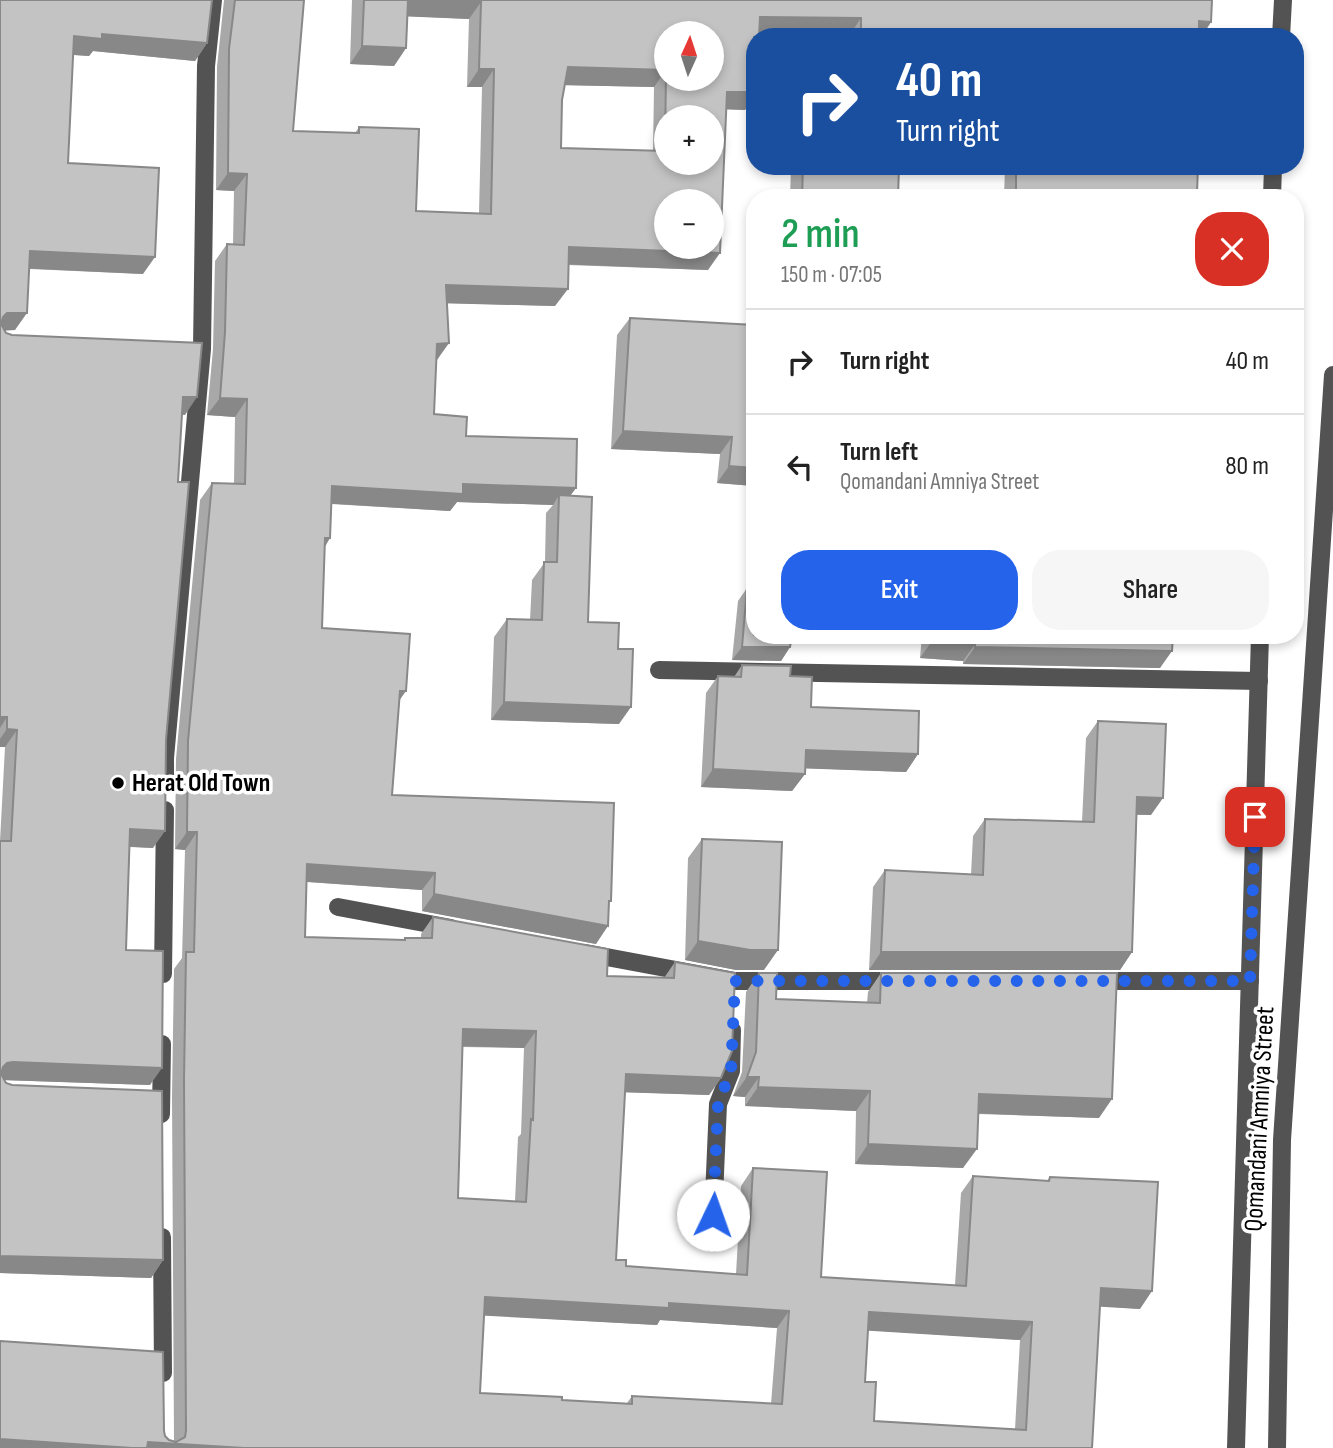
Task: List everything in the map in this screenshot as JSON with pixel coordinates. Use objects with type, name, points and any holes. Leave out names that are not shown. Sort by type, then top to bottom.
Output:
[{"type":"street","points":[[163,988],[165,758],[195,348],[206,66],[213,0]]},
{"type":"street","points":[[1281,28],[1283,0]]},
{"type":"street","name":"Qomandani Amniya Street","points":[[1277,1448],[1282,1140],[1333,374]]},
{"type":"street","name":"Qomandani Amniya Street","points":[[1236,1448],[1260,644]]},
{"type":"street","points":[[659,670],[1259,681]]},
{"type":"street","points":[[338,907],[461,930]]},
{"type":"street","points":[[570,951],[734,988],[916,981]]},
{"type":"street","points":[[1083,981],[1250,981]]},
{"type":"street","points":[[712,1243],[718,1104],[731,1071],[733,1019]]},
{"type":"street","points":[[162,1029],[154,1096],[162,1137]]},
{"type":"street","points":[[162,1218],[163,1394]]},
{"type":"building","points":[[0,0],[212,0],[207,43],[102,34],[102,39],[74,36],[68,163],[159,168],[155,257],[30,251],[27,313],[7,313],[1,324],[6,333],[12,335],[202,343],[197,397],[183,397],[178,482],[189,482],[166,740],[165,831],[130,829],[126,950],[163,951],[162,1068],[13,1062],[3,1067],[1,1074],[6,1083],[12,1085],[162,1091],[163,1260],[0,1256],[0,841],[11,841],[17,730],[7,729],[7,717],[0,717]]},
{"type":"building","points":[[235,0],[304,0],[293,131],[359,133],[359,127],[419,129],[416,211],[491,214],[494,69],[479,69],[481,2],[442,0],[1212,0],[1211,22],[1199,21],[1199,28],[861,28],[861,18],[760,17],[759,28],[746,28],[746,92],[727,92],[724,161],[724,105],[666,105],[666,91],[724,91],[724,21],[654,21],[654,70],[568,67],[562,100],[561,148],[654,151],[654,175],[723,175],[723,189],[654,189],[654,250],[569,247],[568,289],[446,285],[449,343],[437,344],[434,414],[467,417],[466,436],[577,439],[576,488],[463,484],[463,494],[332,486],[330,538],[325,538],[322,628],[410,634],[406,691],[400,691],[392,795],[614,803],[611,901],[608,926],[434,894],[435,873],[307,864],[305,937],[405,940],[432,938],[433,917],[608,949],[607,976],[674,978],[675,962],[735,973],[732,1051],[721,1078],[626,1074],[616,1260],[626,1260],[626,1266],[747,1275],[753,1168],[827,1172],[821,1277],[966,1286],[973,1176],[1049,1181],[1050,1177],[1158,1182],[1152,1291],[1101,1288],[1092,1448],[244,1448],[148,1442],[147,1448],[132,1448],[0,1439],[0,1341],[163,1352],[165,1436],[176,1442],[185,1437],[186,952],[194,952],[197,832],[187,832],[188,741],[212,483],[245,484],[247,399],[220,398],[227,244],[244,245],[247,174],[228,173],[229,49]],"holes":[[[463,1029],[536,1031],[533,1120],[531,1119],[526,1202],[458,1198]],[[485,1297],[669,1308],[669,1303],[789,1311],[782,1404],[632,1396],[632,1404],[480,1393]],[[869,1312],[1032,1322],[1026,1430],[874,1421],[876,1382],[865,1382]]]},
{"type":"building","points":[[364,0],[408,0],[406,48],[362,46]]},
{"type":"building","points":[[803,175],[899,175],[898,189],[802,189]]},
{"type":"building","points":[[1016,175],[1198,175],[1197,189],[1016,189]]},
{"type":"building","points":[[630,318],[746,325],[746,467],[729,466],[732,437],[623,431]]},
{"type":"building","points":[[559,495],[592,497],[588,622],[619,623],[618,649],[633,649],[631,707],[504,702],[507,619],[542,620],[544,562],[557,562]]},
{"type":"building","points":[[746,600],[746,644],[790,644],[790,647],[742,647]]},
{"type":"building","points":[[975,644],[1172,644],[1172,651],[975,647]]},
{"type":"building","points":[[742,665],[791,666],[790,676],[812,677],[811,707],[919,711],[918,754],[806,750],[805,774],[713,769],[718,676],[741,677]]},
{"type":"building","points":[[1098,721],[1166,724],[1163,798],[1137,797],[1132,952],[881,952],[885,870],[983,875],[985,819],[1094,822]]},
{"type":"building","points":[[702,839],[782,842],[778,950],[750,950],[698,941]]},
{"type":"building","points":[[759,973],[777,973],[776,999],[880,1003],[881,973],[1117,973],[1112,1099],[979,1094],[977,1149],[868,1144],[870,1091],[758,1087],[759,1077],[747,1077],[756,1052]]},
{"type":"place","name":"Herat Old Town","points":[[118,783]]},
{"type":"route","points":[[713,1215],[718,1104],[731,1071],[735,981],[1250,981],[1255,817]]}]
